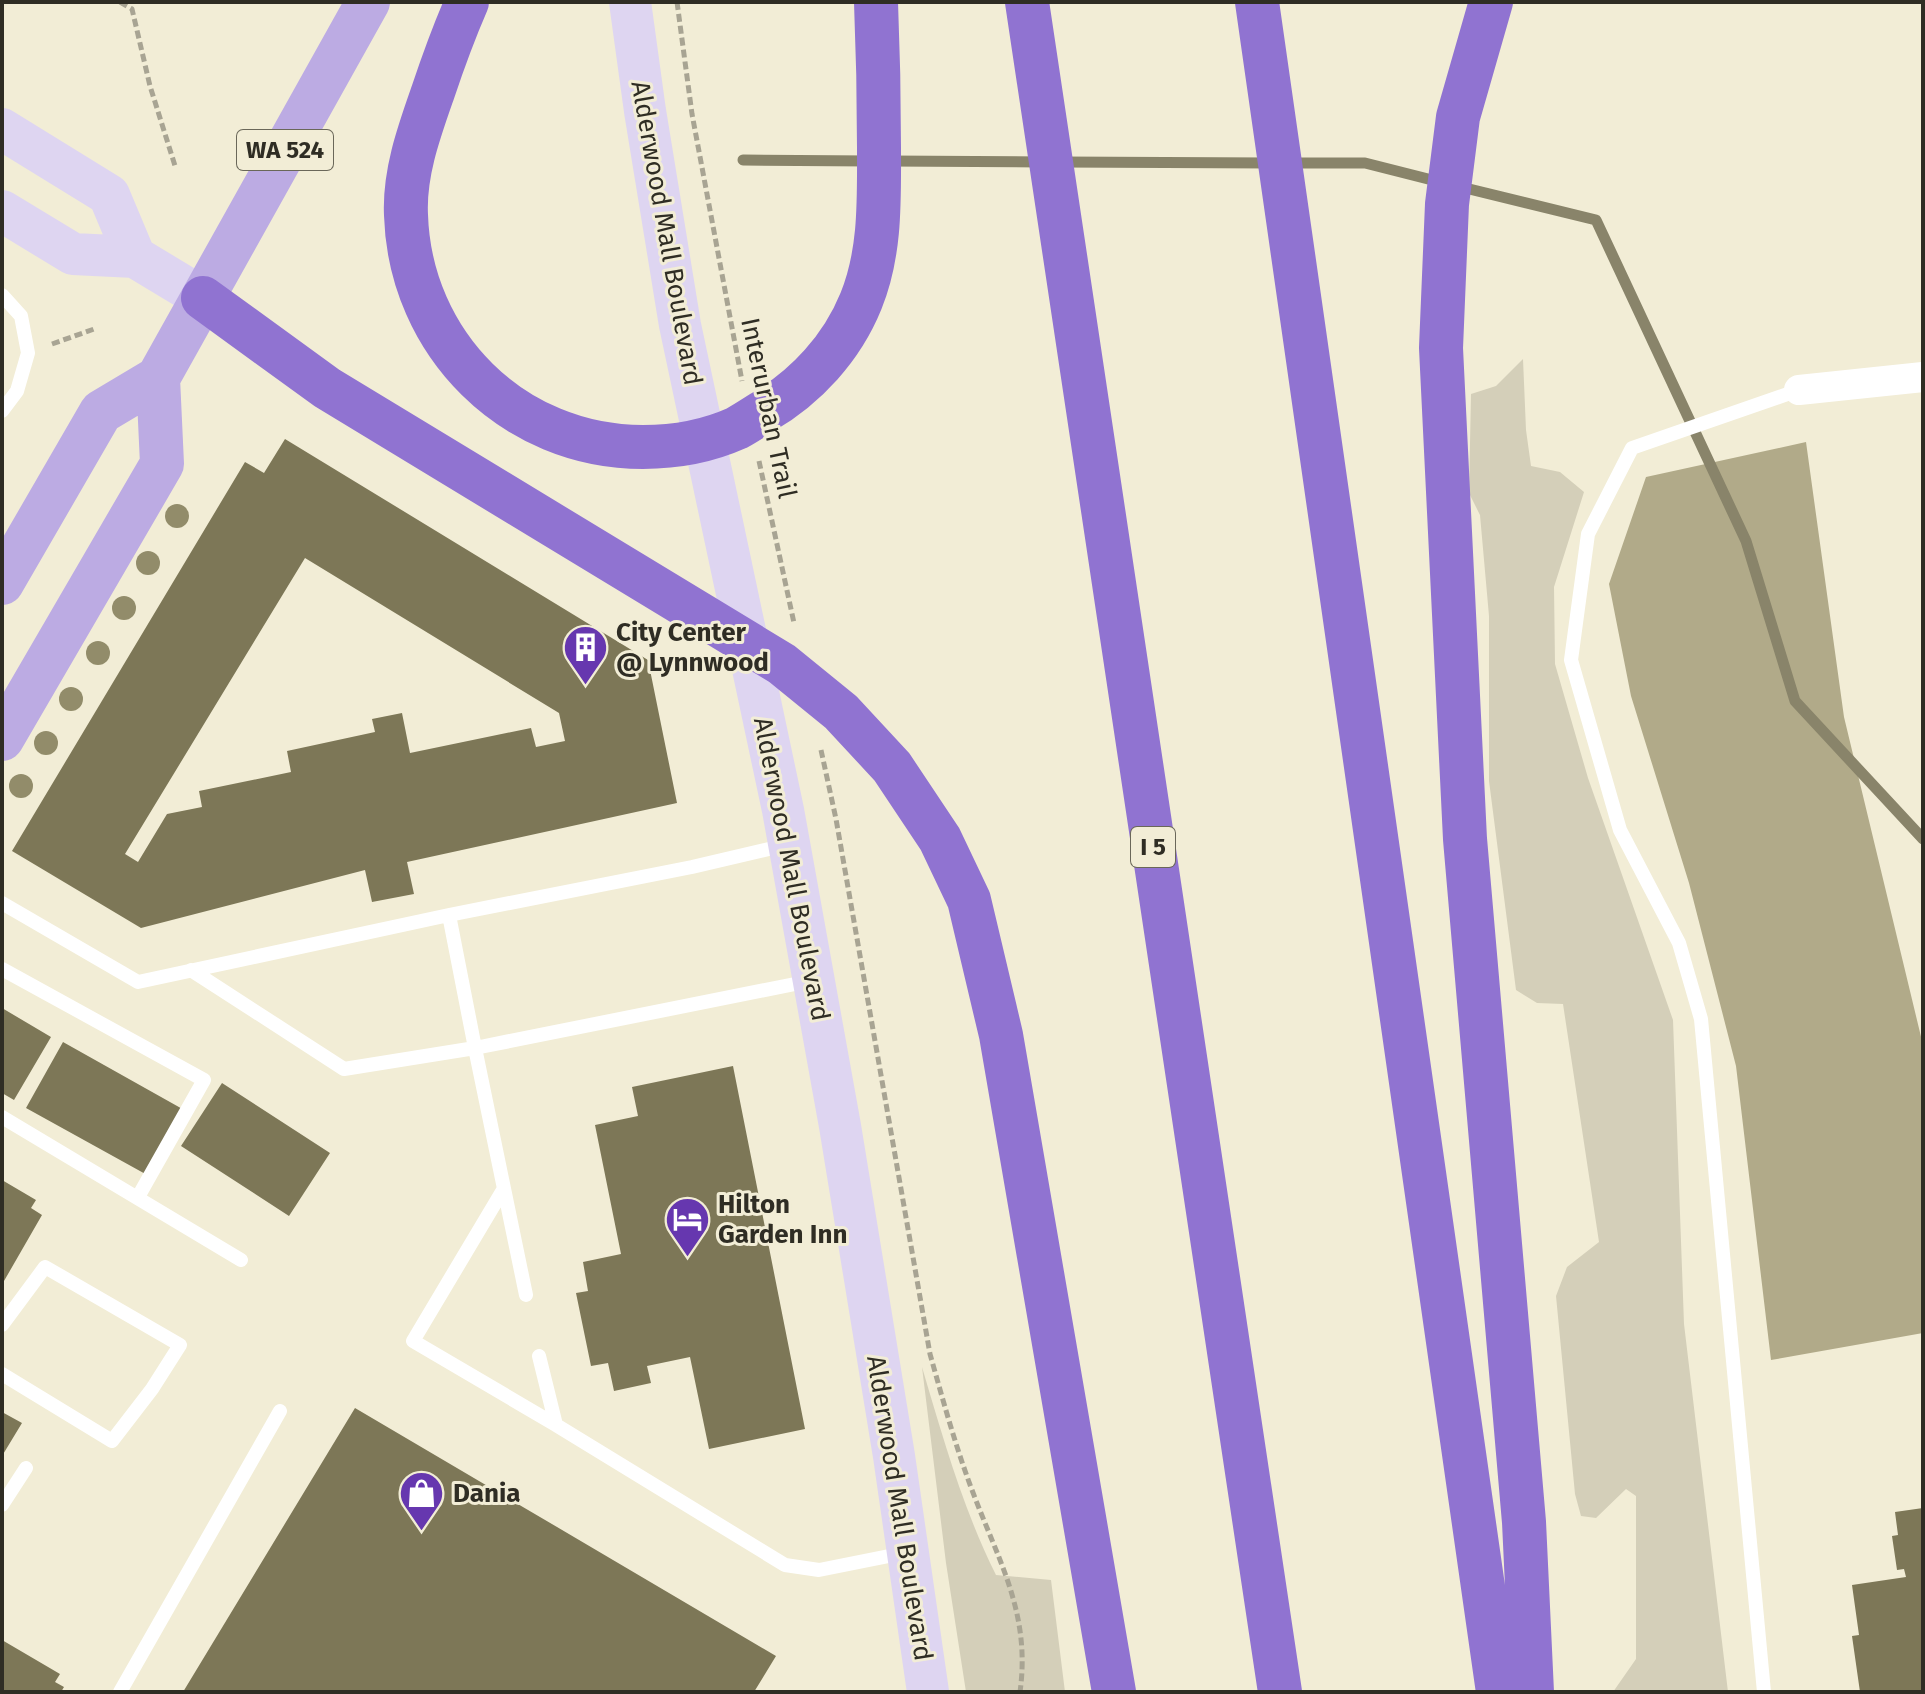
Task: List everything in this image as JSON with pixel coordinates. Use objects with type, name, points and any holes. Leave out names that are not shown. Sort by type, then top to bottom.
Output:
[{"type":"highway","points":[[467,2],[423,120],[409,169],[405,212],[408,245],[416,280],[429,313],[445,342],[463,365],[500,400],[528,419],[565,435],[598,443],[648,447],[690,443],[736,428],[783,401],[814,374],[840,340],[861,302],[876,253],[879,209],[876,2]]},
{"type":"highway","name":"I 5","points":[[1027,2],[1280,1692]]},
{"type":"highway","points":[[1257,2],[1498,1692]]},
{"type":"highway","points":[[1491,2],[1458,117],[1447,204],[1441,348],[1465,839],[1524,1522],[1532,1692]]},
{"type":"highway","points":[[203,298],[327,388],[782,664],[841,712],[892,767],[940,839],[969,900],[1001,1035],[1114,1692]]},
{"type":"main road","name":"WA 524","points":[[2,583],[101,412],[158,378],[368,2]]},
{"type":"main road","name":"Alderwood Mall Boulevard","points":[[630,2],[680,325],[786,827],[840,1126],[928,1692]]},
{"type":"main road","points":[[2,129],[109,195],[135,257]]},
{"type":"main road","points":[[2,211],[73,254],[135,257],[203,298]]},
{"type":"main road","points":[[2,739],[162,464],[158,378]]},
{"type":"street","points":[[1799,390],[1923,377]]},
{"type":"lane","points":[[2,295],[21,316],[28,353],[17,391],[2,411]]},
{"type":"lane","points":[[1764,1692],[1701,1019],[1679,943],[1620,830],[1571,660],[1588,534],[1632,448],[1799,390]]},
{"type":"lane","points":[[2,903],[138,982],[692,867],[786,827]]},
{"type":"lane","points":[[449,915],[526,1295]]},
{"type":"lane","points":[[2,969],[204,1080],[138,1197]]},
{"type":"lane","points":[[191,970],[344,1069],[475,1048],[814,980]]},
{"type":"lane","points":[[2,1117],[241,1260]]},
{"type":"lane","points":[[503,1190],[413,1341],[785,1565],[819,1570],[908,1553]]},
{"type":"lane","points":[[2,1325],[45,1267],[180,1345],[152,1389],[112,1441],[2,1374]]},
{"type":"lane","points":[[539,1356],[556,1425]]},
{"type":"lane","points":[[120,1692],[280,1411]]},
{"type":"lane","points":[[2,1505],[26,1468]]},
{"type":"path","points":[[120,2],[132,9],[150,86],[176,169]]},
{"type":"path","name":"Interurban Trail","points":[[677,2],[692,114],[743,385]]},
{"type":"path","name":"Interurban Trail","points":[[756,447],[796,633]]},
{"type":"path","points":[[819,742],[836,819],[930,1354],[968,1478],[1017,1609],[1024,1652],[1020,1692]]},
{"type":"shaded area","points":[[1523,359],[1531,466],[1560,472],[1584,492],[1554,587],[1555,664],[1588,778],[1673,1020],[1684,1324],[1728,1692],[1613,1692],[1636,1659],[1636,1496],[1626,1489],[1596,1518],[1581,1516],[1575,1494],[1556,1296],[1567,1267],[1599,1242],[1563,1004],[1537,1003],[1516,990],[1489,781],[1489,616],[1480,515],[1469,493],[1471,394],[1496,386]]},
{"type":"shaded area","points":[[1806,442],[1844,717],[1923,1045],[1923,1333],[1771,1360],[1736,1066],[1689,883],[1631,696],[1609,584],[1646,477]]},
{"type":"shaded area","points":[[922,1367],[964,1499],[996,1575],[1051,1580],[1065,1692],[966,1692],[946,1563]]},
{"type":"building","name":"City Center @ Lynnwood","points":[[285,439],[648,660],[677,803],[407,862],[414,894],[372,902],[365,870],[141,928],[12,851],[245,462],[264,473]],"holes":[[[305,558],[559,713],[565,741],[536,747],[531,728],[410,753],[402,713],[372,719],[375,732],[287,751],[291,772],[199,791],[202,807],[167,814],[138,862],[125,854]]]},
{"type":"building","points":[[2,1008],[51,1037],[14,1100],[2,1093]]},
{"type":"building","points":[[63,1042],[186,1111],[149,1176],[26,1108]]},
{"type":"building","name":"Hilton Garden Inn","points":[[733,1066],[805,1429],[709,1449],[690,1357],[647,1366],[651,1383],[614,1391],[608,1363],[591,1366],[576,1293],[588,1291],[583,1262],[621,1254],[595,1125],[638,1116],[632,1087]]},
{"type":"building","points":[[222,1083],[330,1153],[289,1216],[181,1146]]},
{"type":"building","points":[[2,1180],[36,1200],[31,1208],[42,1215],[4,1281],[2,1280]]},
{"type":"building","name":"Dania","points":[[355,1408],[776,1656],[754,1692],[183,1692]]},
{"type":"building","points":[[2,1412],[22,1423],[2,1456]]},
{"type":"building","points":[[1923,1508],[1923,1692],[1860,1692],[1852,1636],[1859,1635],[1852,1585],[1906,1577],[1904,1569],[1897,1570],[1892,1536],[1898,1535],[1895,1512]]},
{"type":"building","points":[[2,1640],[60,1674],[55,1682],[64,1687],[61,1692],[2,1692]]},
{"type":"waterway","points":[[743,160],[870,161]]},
{"type":"waterway","points":[[888,161],[1042,162]]},
{"type":"waterway","points":[[1060,162],[1270,163]]},
{"type":"waterway","points":[[1288,163],[1365,163],[1440,182]]},
{"type":"waterway","points":[[1457,186],[1596,220],[1746,541],[1795,701],[1923,839]]},
{"type":"place","name":"City Center @ Lynnwood","points":[[585,686]]},
{"type":"place","name":"Hilton Garden Inn","points":[[687,1258]]},
{"type":"place","name":"Dania","points":[[422,1532]]}]
